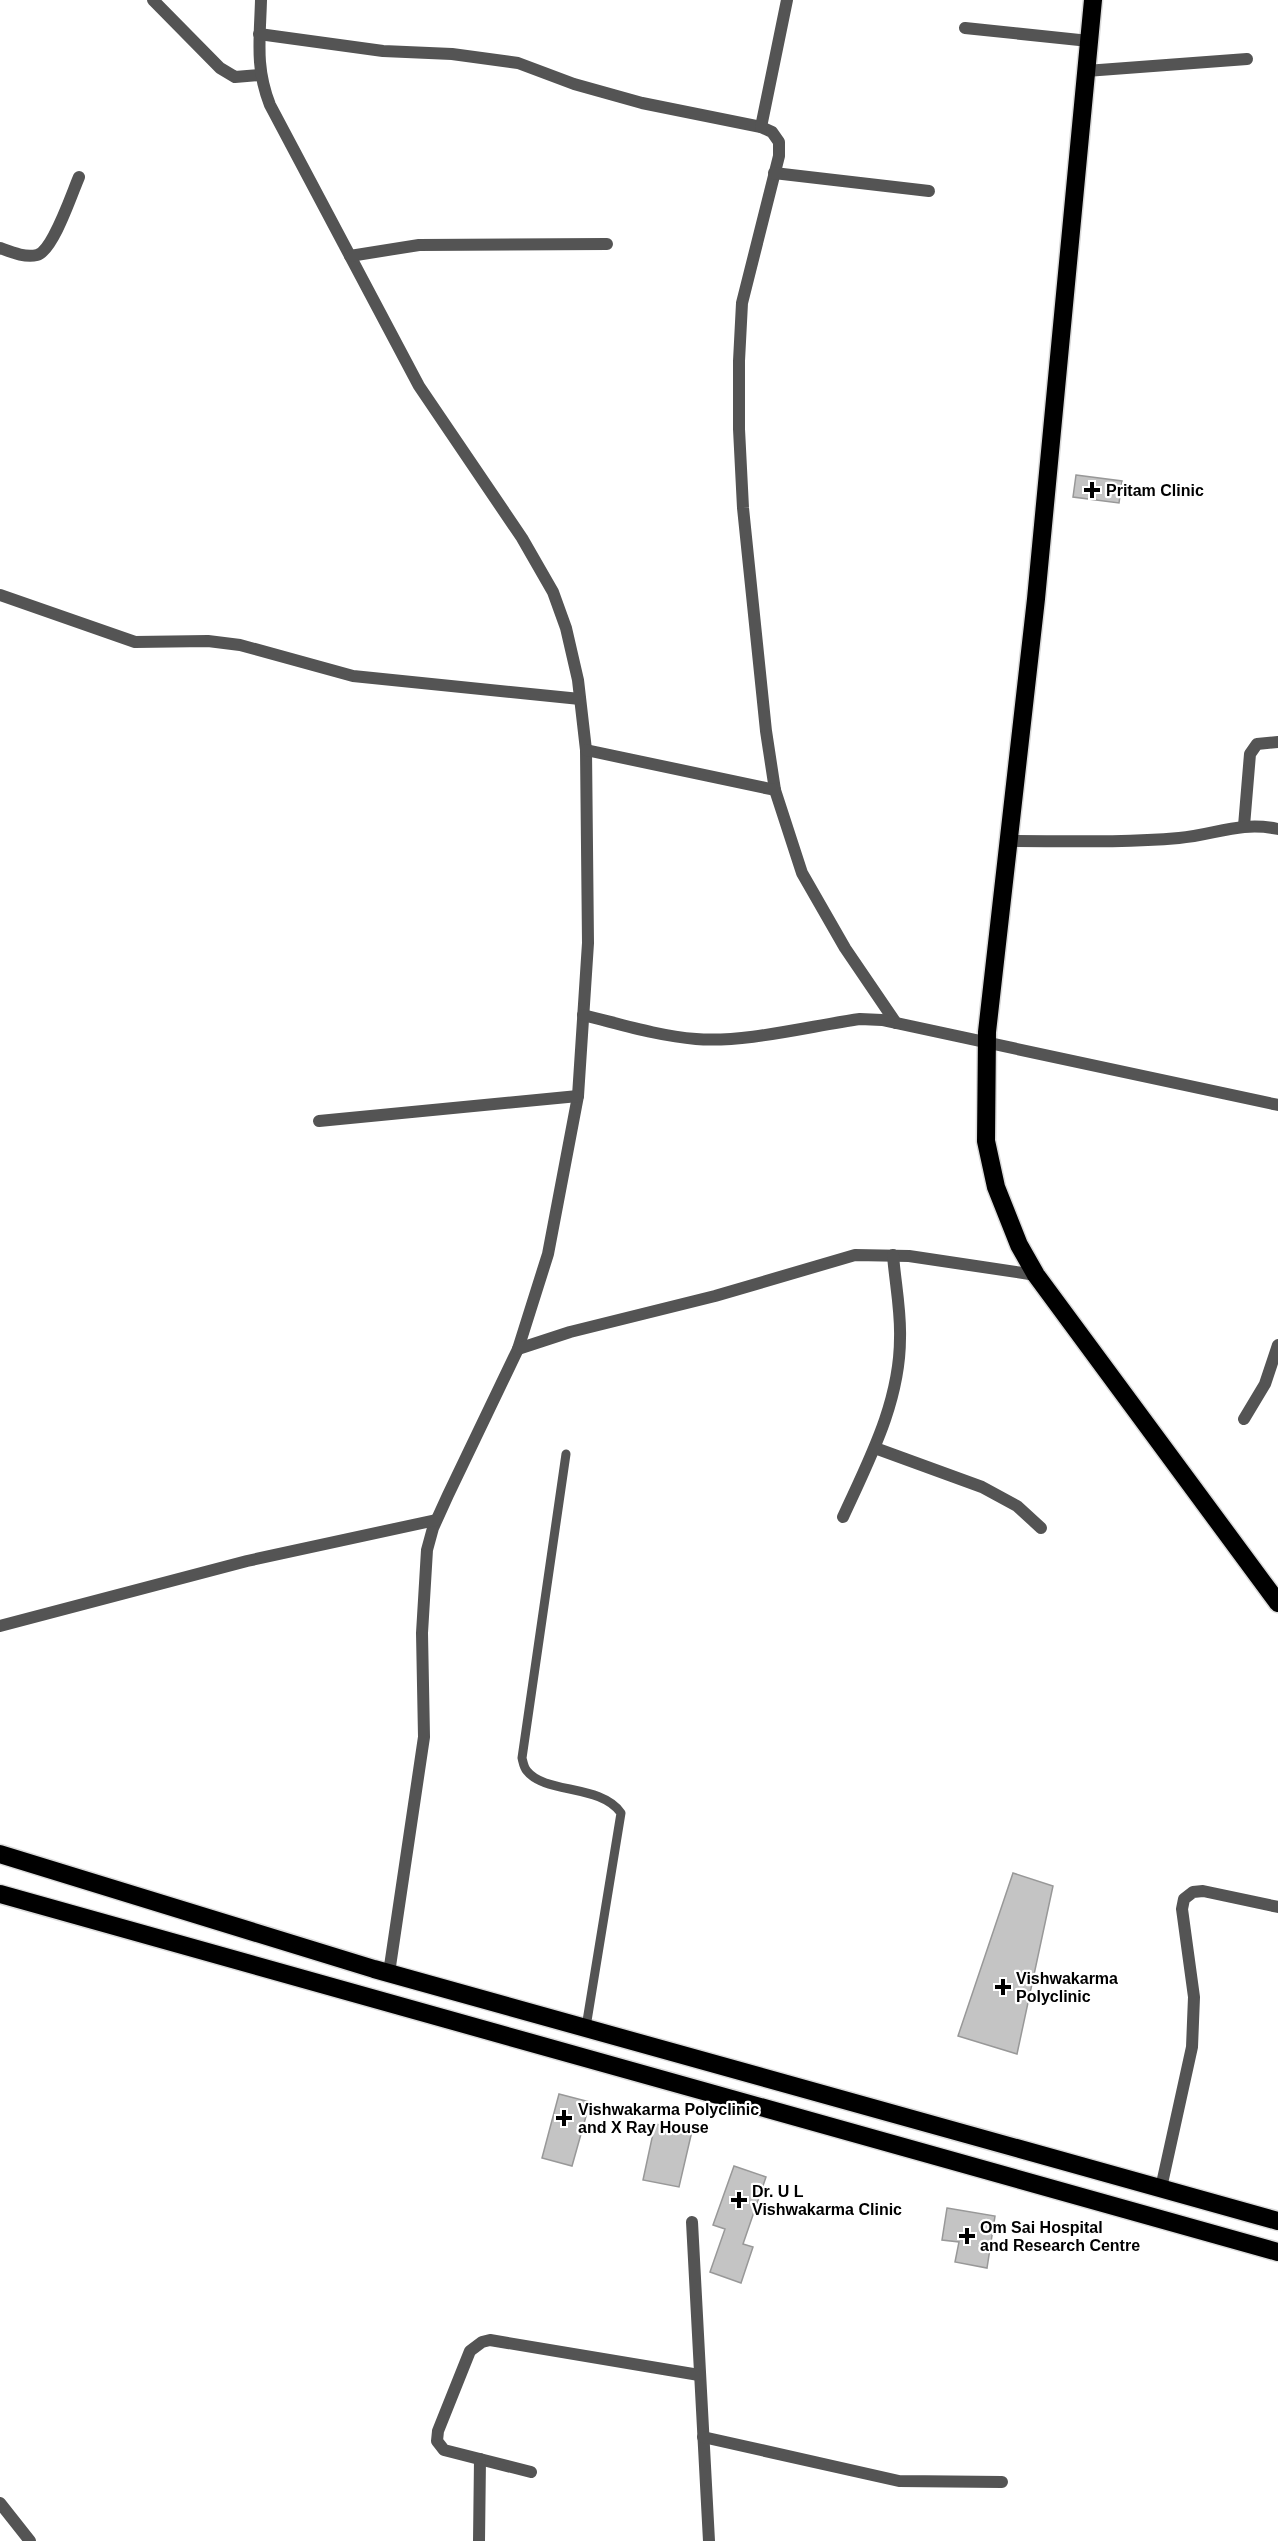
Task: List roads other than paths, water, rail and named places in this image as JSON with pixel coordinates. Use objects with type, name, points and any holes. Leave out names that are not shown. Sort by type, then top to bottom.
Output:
[{"type":"highway","points":[[1093,0],[1036,599],[987,1041],[986,1141],[996,1187],[1019,1245],[1036,1275],[1278,1603]]},
{"type":"highway","points":[[0,1854],[389,1973],[1278,2221]]},
{"type":"highway","points":[[0,1894],[1278,2252]]},
{"type":"street","points":[[153,0],[220,68],[235,77],[260,75]]},
{"type":"street","points":[[261,0],[258,57],[260,75],[270,105],[419,386],[522,538],[553,592],[566,628],[580,699],[586,750],[588,943],[578,1096],[548,1254],[518,1349],[436,1520],[427,1550],[424,1578],[424,1737],[389,1973]]},
{"type":"street","points":[[761,127],[787,0]]},
{"type":"street","points":[[965,28],[1089,40]]},
{"type":"street","points":[[260,34],[383,51],[452,54],[518,63],[574,84],[642,102],[761,127],[772,132],[779,142],[774,173],[742,303],[739,429],[743,508],[766,731],[775,790],[802,873],[845,948],[896,1023]]},
{"type":"street","points":[[1086,71],[1247,59]]},
{"type":"street","points":[[774,173],[929,191]]},
{"type":"street","points":[[0,248],[19,254],[38,255],[48,247],[79,177]]},
{"type":"street","points":[[350,256],[419,245],[607,244]]},
{"type":"street","points":[[0,595],[135,642],[208,641],[240,645],[353,676],[580,699]]},
{"type":"street","points":[[1244,826],[1250,754],[1257,744],[1278,742]]},
{"type":"street","points":[[586,750],[775,790]]},
{"type":"street","points":[[1009,841],[1152,840],[1183,838],[1244,826],[1278,829]]},
{"type":"street","points":[[583,1015],[670,1036],[698,1039],[730,1039],[860,1019],[896,1023],[1278,1105]]},
{"type":"street","points":[[319,1121],[578,1096]]},
{"type":"street","points":[[518,1349],[570,1332],[715,1296],[835,1259],[872,1253],[1036,1275]]},
{"type":"street","points":[[843,1517],[875,1448],[892,1397],[899,1362],[901,1336],[892,1255]]},
{"type":"street","points":[[1244,1419],[1265,1384],[1278,1345]]},
{"type":"street","points":[[875,1448],[982,1487],[1017,1506],[1041,1527]]},
{"type":"street","points":[[0,1626],[247,1561],[436,1520]]},
{"type":"street","points":[[1161,2188],[1192,2047],[1194,1997],[1182,1909],[1184,1899],[1193,1892],[1203,1891],[1278,1907]]},
{"type":"street","points":[[692,2222],[709,2541]]},
{"type":"street","points":[[531,2472],[444,2450],[437,2440],[438,2431],[470,2351],[482,2342],[490,2340],[699,2375]]},
{"type":"street","points":[[703,2437],[899,2481],[1002,2482]]},
{"type":"street","points":[[479,2541],[480,2459]]},
{"type":"street","points":[[0,2503],[30,2541]]},
{"type":"lane","points":[[566,1454],[522,1758],[526,1771],[537,1779],[605,1799],[616,1805],[621,1813],[586,2027]]},
{"type":"place","name":"Pritam Clinic","points":[[1092,490]]},
{"type":"place","name":"Vishwakarma Polyclinic","points":[[1003,1987]]},
{"type":"place","name":"Vishwakarma Polyclinic and X Ray House","points":[[564,2118]]},
{"type":"place","name":"Dr. U L Vishwakarma Clinic","points":[[739,2200]]},
{"type":"place","name":"Om Sai Hospital and Research Centre","points":[[967,2236]]}]
